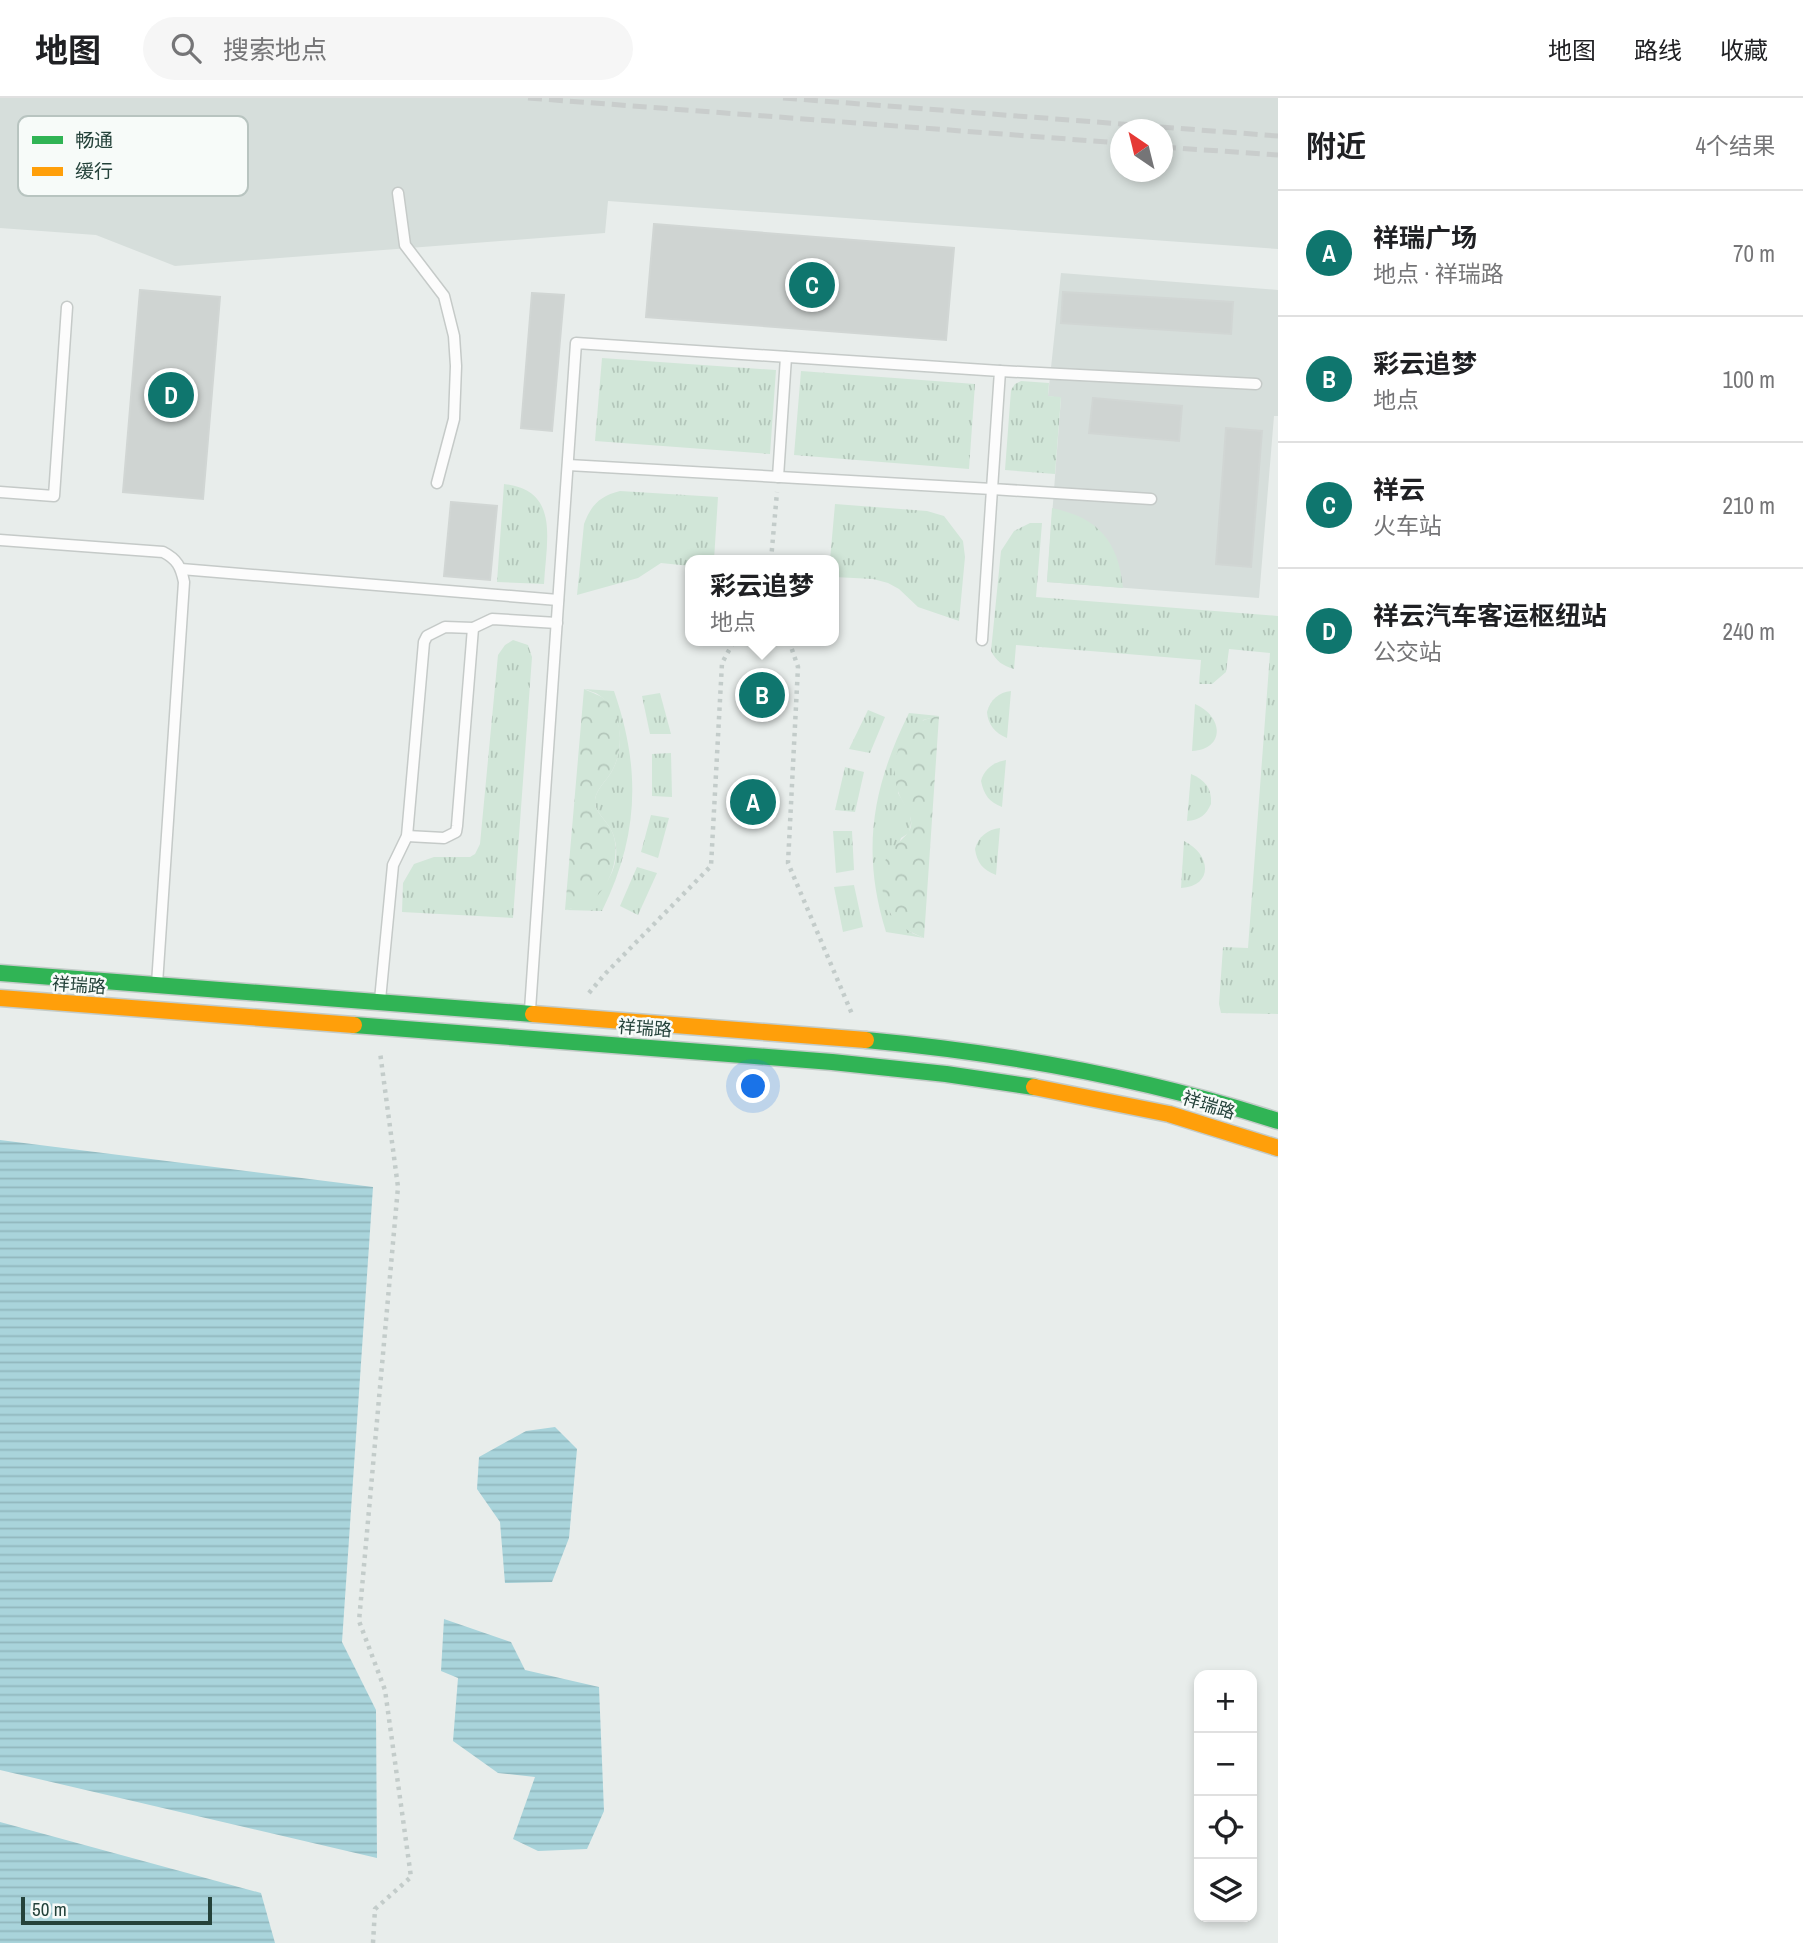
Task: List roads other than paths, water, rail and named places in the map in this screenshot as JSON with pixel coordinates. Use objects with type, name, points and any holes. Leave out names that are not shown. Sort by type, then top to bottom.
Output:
[{"type":"main road","name":"祥瑞路","points":[[0,973],[862,1040],[1032,1059],[1175,1089],[1278,1121]]},
{"type":"main road","name":"祥瑞路","points":[[0,998],[866,1065],[1028,1084],[1169,1113],[1278,1148]]},
{"type":"lane","points":[[398,193],[405,245],[444,296],[454,336],[454,419],[437,482]]},
{"type":"lane","points":[[0,492],[54,496],[67,307]]},
{"type":"lane","points":[[529,1039],[576,343],[1000,371],[1256,384]]},
{"type":"lane","points":[[778,477],[786,357]]},
{"type":"lane","points":[[982,640],[1000,371]]},
{"type":"lane","points":[[568,465],[1152,499]]},
{"type":"lane","points":[[0,540],[163,552],[174,558],[181,569],[184,582],[157,985]]},
{"type":"lane","points":[[181,569],[558,600]]},
{"type":"lane","points":[[377,1027],[393,865],[407,836],[424,642],[445,627],[473,628],[492,619],[557,623]]},
{"type":"lane","points":[[407,836],[444,838],[456,832],[473,628]]},
{"type":"water","points":[[0,1140],[373,1187],[342,1642],[376,1710],[377,1858],[0,1770]]},
{"type":"water","points":[[555,1427],[577,1449],[569,1538],[552,1582],[505,1583],[500,1522],[477,1489],[479,1457],[526,1431]]},
{"type":"water","points":[[444,1619],[511,1642],[525,1670],[599,1687],[604,1811],[587,1849],[538,1851],[513,1839],[535,1777],[498,1773],[453,1741],[458,1678],[441,1671]]},
{"type":"water","points":[[0,1822],[261,1893],[275,1943],[0,1943]]},
{"type":"railway","points":[[528,98],[1110,142]]},
{"type":"railway","points":[[783,98],[1278,136]]},
{"type":"railway","points":[[1173,148],[1278,155]]},
{"type":"place","name":"祥云","points":[[812,285]]},
{"type":"place","name":"祥云汽车客运枢纽站","points":[[171,395]]},
{"type":"place","name":"彩云追梦","points":[[762,695]]},
{"type":"place","name":"祥瑞广场","points":[[753,802]]}]
